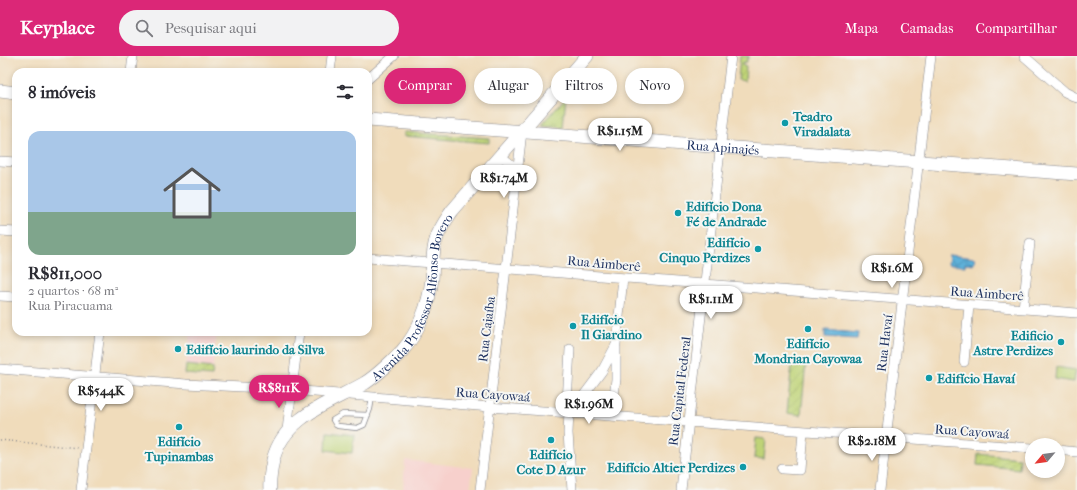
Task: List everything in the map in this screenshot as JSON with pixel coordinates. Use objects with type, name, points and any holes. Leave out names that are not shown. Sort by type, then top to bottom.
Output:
[{"type":"street","points":[[132,68],[133,56]]},
{"type":"street","points":[[330,68],[332,56]]},
{"type":"street","points":[[372,75],[394,56]]},
{"type":"street","name":"Avenida Professor Alfonso Bovero","points":[[269,490],[271,469],[275,453],[288,430],[307,414],[365,383],[381,372],[408,344],[419,324],[430,295],[436,240],[445,221],[452,211],[587,56]]},
{"type":"street","name":"Rua Capital Federal","points":[[681,490],[731,56]]},
{"type":"street","name":"Rua Havaí","points":[[880,490],[931,56]]},
{"type":"street","points":[[1024,56],[1066,92],[1077,98]]},
{"type":"street","points":[[0,92],[12,93]]},
{"type":"street","name":"Rua Apinajés","points":[[372,120],[1077,174]]},
{"type":"street","name":"Rua Cajaíba","points":[[480,490],[522,132]]},
{"type":"street","points":[[501,156],[518,170]]},
{"type":"street","points":[[0,161],[12,162]]},
{"type":"street","points":[[0,231],[12,232]]},
{"type":"street","points":[[1023,309],[1030,243]]},
{"type":"street","name":"Rua Aimberê","points":[[372,258],[1077,313]]},
{"type":"street","points":[[613,404],[616,379],[616,345],[623,278]]},
{"type":"street","points":[[0,296],[12,297]]},
{"type":"street","points":[[964,362],[969,305]]},
{"type":"street","points":[[81,490],[99,336]]},
{"type":"street","points":[[288,430],[299,336]]},
{"type":"street","points":[[569,412],[578,403],[602,371],[616,345]]},
{"type":"street","points":[[570,349],[567,403],[569,412],[568,433],[572,490]]},
{"type":"street","name":"Rua Cayowaá","points":[[0,369],[292,390],[490,407],[1025,447]]},
{"type":"street","points":[[782,469],[800,470],[803,431]]},
{"type":"street","points":[[1065,451],[1077,452]]},
{"type":"lane","points":[[368,416],[343,414],[333,420],[338,426],[357,428],[364,425],[368,416],[372,397]]},
{"type":"path","points":[[0,440],[86,449]]},
{"type":"shaded area","points":[[190,336],[217,336],[212,376],[185,374]]},
{"type":"shaded area","points":[[405,460],[473,468],[470,490],[403,490]]},
{"type":"green space","points":[[740,56],[749,56],[749,58],[747,58],[747,62],[742,63],[742,65],[746,67],[745,81],[738,80]]},
{"type":"green space","points":[[560,104],[565,104],[563,127],[542,125]]},
{"type":"green space","points":[[404,132],[489,138],[489,143],[404,136]]},
{"type":"green space","points":[[792,361],[806,362],[801,415],[787,413]]},
{"type":"green space","points":[[186,365],[213,368],[212,376],[185,374]]},
{"type":"green space","points":[[1056,367],[1076,370],[1074,382],[1055,379]]},
{"type":"green space","points":[[327,432],[354,435],[352,453],[326,450]]},
{"type":"green space","points":[[756,438],[766,439],[764,459],[754,458]]},
{"type":"green space","points":[[978,454],[1020,458],[1019,469],[977,465]]},
{"type":"water","points":[[949,255],[975,258],[974,264],[965,263],[965,266],[948,264]]},
{"type":"water","points":[[825,330],[858,333],[857,339],[825,337]]},
{"type":"place","name":"Teadro Viradalata","points":[[785,123]]},
{"type":"place","name":"Edifício Dona Fé de Andrade","points":[[678,213]]},
{"type":"place","name":"Edifício Cinquo Perdizes","points":[[758,249]]},
{"type":"place","name":"Edifício Il Giardino","points":[[573,326]]},
{"type":"place","name":"Edifício Mondrian Cayowaa","points":[[808,329]]},
{"type":"place","name":"Edificio Astre Perdizes","points":[[1061,342]]},
{"type":"place","name":"Edifício laurindo da Silva","points":[[178,349]]},
{"type":"place","name":"Edifício Havaí","points":[[929,378]]},
{"type":"place","name":"Edifício Tupinambas","points":[[179,427]]},
{"type":"place","name":"Edifício Cote D Azur","points":[[551,440]]},
{"type":"place","name":"Edifício Altier Perdizes","points":[[743,467]]}]
